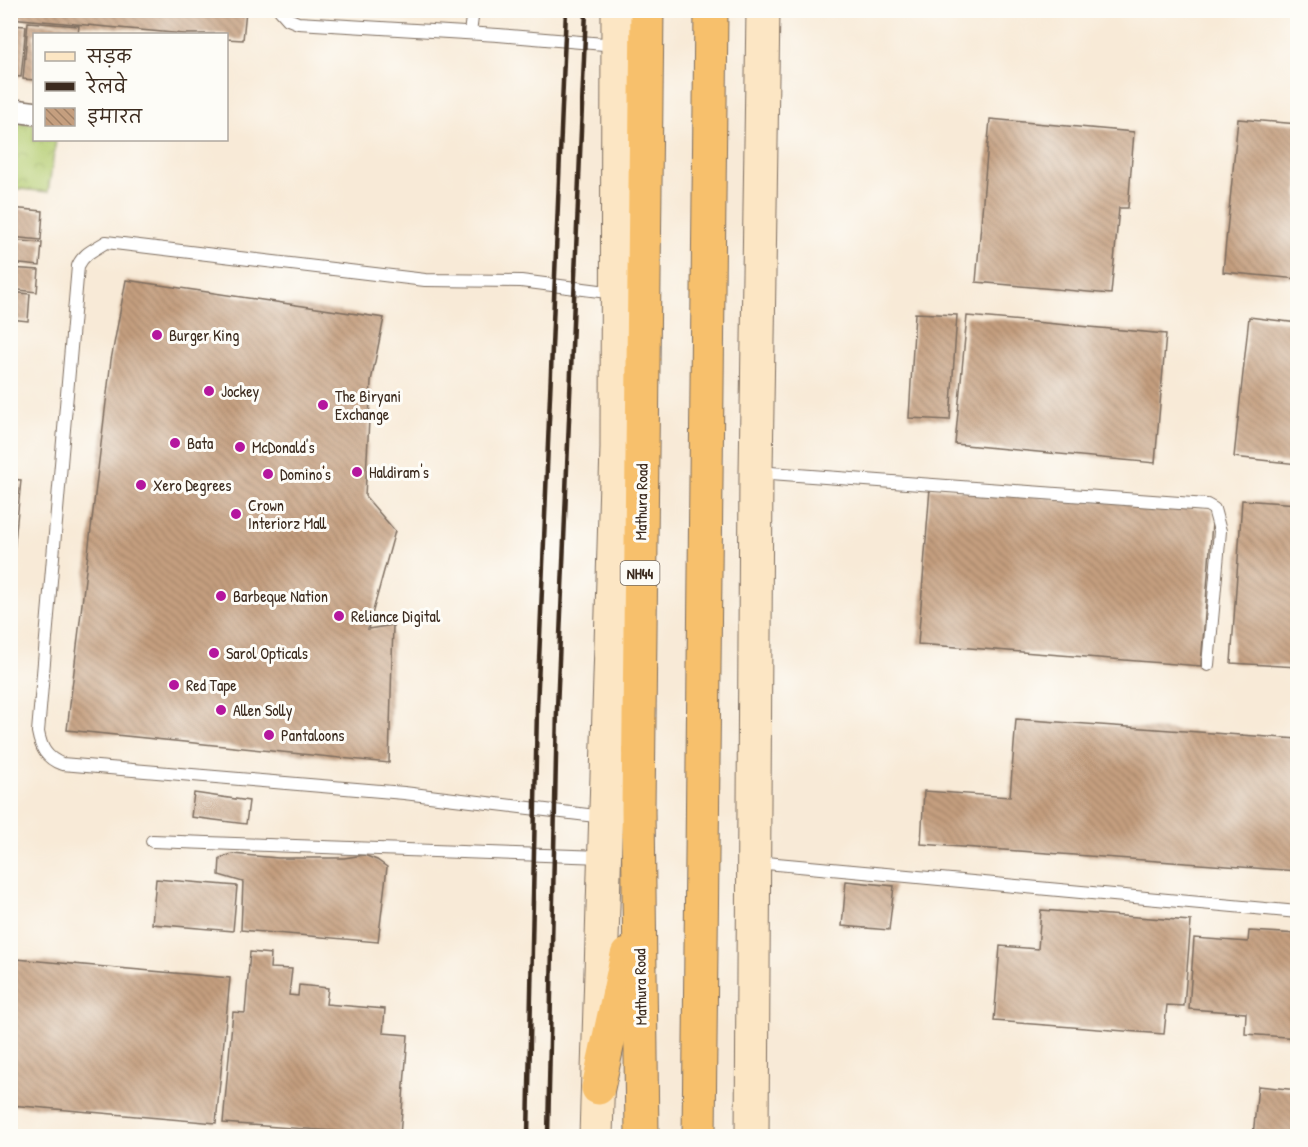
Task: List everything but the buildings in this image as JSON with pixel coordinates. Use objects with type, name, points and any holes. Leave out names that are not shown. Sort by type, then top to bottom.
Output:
[{"type":"highway","name":"Mathura Road","points":[[642,1137],[639,899],[647,10]]},
{"type":"highway","points":[[699,1137],[711,10]]},
{"type":"highway","points":[[598,1088],[639,899]]},
{"type":"main road","points":[[596,1137],[615,569],[619,293],[618,10]]},
{"type":"main road","points":[[752,1137],[756,472],[763,10]]},
{"type":"street","points":[[10,110],[33,113]]},
{"type":"lane","points":[[280,10],[288,19],[298,23],[470,33],[617,46]]},
{"type":"lane","points":[[470,33],[472,10]]},
{"type":"lane","points":[[605,817],[404,793],[62,764],[54,761],[43,750],[38,732],[78,266],[82,257],[106,242],[425,280],[521,281],[619,293]]},
{"type":"lane","points":[[756,472],[1208,505],[1214,509],[1220,531],[1208,665]]},
{"type":"lane","points":[[152,841],[604,857]]},
{"type":"lane","points":[[753,862],[1298,912]]},
{"type":"green space","points":[[11,122],[33,124],[33,141],[56,141],[48,192],[11,188]]},
{"type":"railway","points":[[528,1136],[537,709],[566,10]]},
{"type":"railway","points":[[548,1136],[557,709],[586,10]]},
{"type":"place","name":"Burger King","points":[[157,335]]},
{"type":"place","name":"Jockey","points":[[209,391]]},
{"type":"place","name":"The Biryani Exchange","points":[[323,405]]},
{"type":"place","name":"Bata","points":[[175,443]]},
{"type":"place","name":"McDonald's","points":[[240,447]]},
{"type":"place","name":"Haldiram's","points":[[357,472]]},
{"type":"place","name":"Domino's","points":[[268,474]]},
{"type":"place","name":"Xero Degrees","points":[[141,485]]},
{"type":"place","name":"Crown Interiorz Mall","points":[[236,514]]},
{"type":"place","name":"Barbeque Nation","points":[[221,596]]},
{"type":"place","name":"Reliance Digital","points":[[339,616]]},
{"type":"place","name":"Sarol Opticals","points":[[214,653]]},
{"type":"place","name":"Red Tape","points":[[174,685]]},
{"type":"place","name":"Allen Solly","points":[[221,710]]},
{"type":"place","name":"Pantaloons","points":[[269,735]]}]
